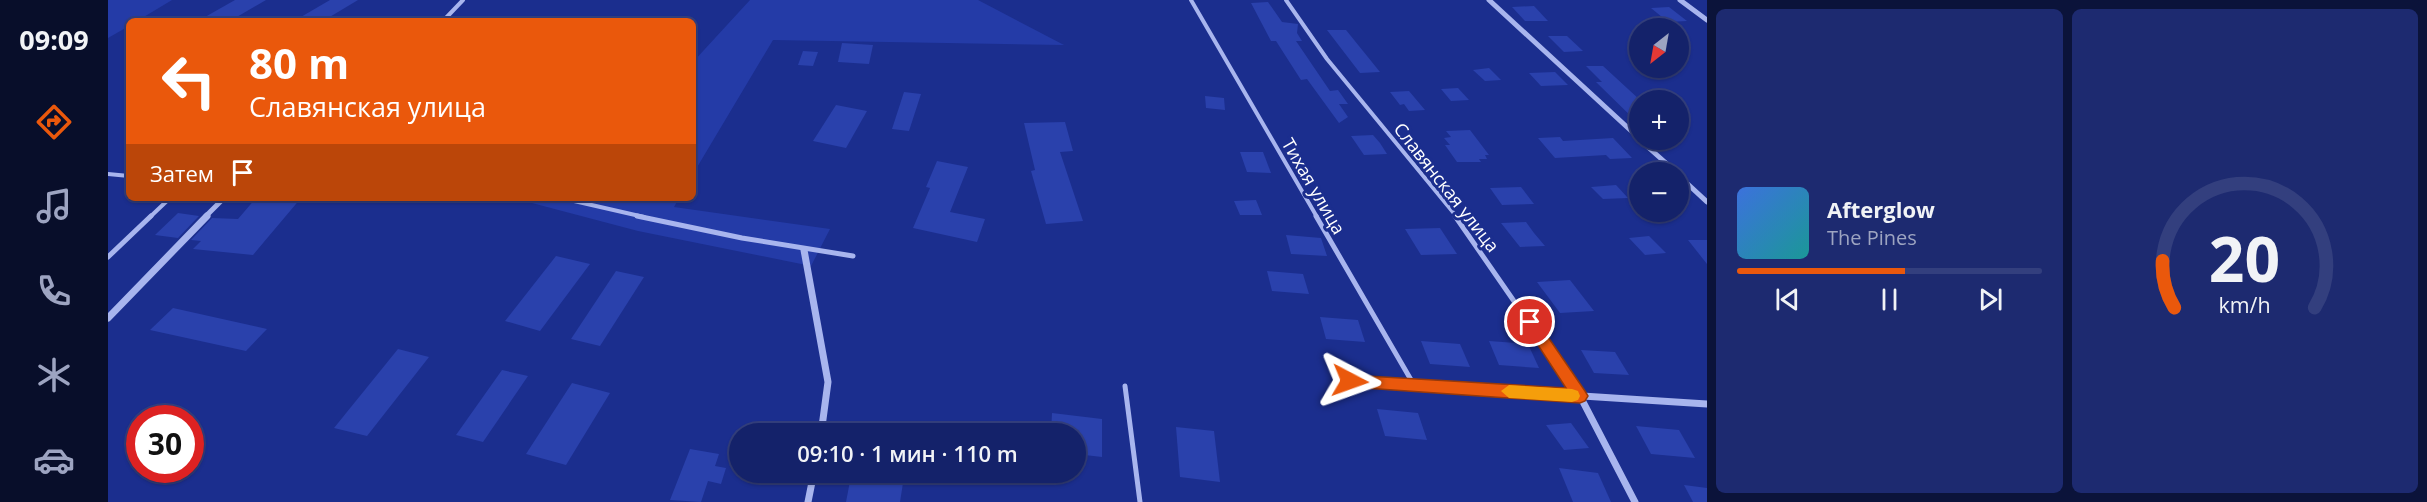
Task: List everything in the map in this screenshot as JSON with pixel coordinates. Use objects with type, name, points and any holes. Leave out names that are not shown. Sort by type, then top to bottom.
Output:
[{"type":"street","points":[[1489,0],[1629,129]]},
{"type":"street","points":[[1680,0],[1707,20]]},
{"type":"street","points":[[1652,150],[1664,162]]},
{"type":"street","points":[[1689,185],[1707,202]]},
{"type":"street","points":[[108,318],[221,201]]},
{"type":"street","points":[[804,250],[828,382],[822,423]]},
{"type":"street","points":[[1350,381],[1707,404]]},
{"type":"street","points":[[1580,396],[1635,502]]},
{"type":"street","points":[[808,502],[812,483]]},
{"type":"lane","points":[[446,18],[463,0]]},
{"type":"lane","name":"Тихая улица","points":[[1191,0],[1414,385]]},
{"type":"lane","name":"Славянская улица","points":[[1286,0],[1327,59],[1467,230],[1580,396]]},
{"type":"lane","points":[[108,174],[126,176]]},
{"type":"lane","points":[[108,257],[167,201]]},
{"type":"lane","points":[[573,201],[646,219],[804,250],[853,256]]},
{"type":"lane","points":[[1125,386],[1140,502]]},
{"type":"shaded area","points":[[108,0],[172,0],[142,18],[126,18],[126,28],[108,38]]},
{"type":"shaded area","points":[[750,0],[978,0],[1064,45],[773,40],[696,169],[696,59]]},
{"type":"shaded area","points":[[524,201],[677,201],[674,207],[830,229],[811,266],[638,231]]},
{"type":"building","points":[[235,0],[266,0],[235,18],[203,18]]},
{"type":"building","points":[[330,0],[358,0],[328,18],[299,18]]},
{"type":"building","points":[[1268,2],[1282,22],[1298,24],[1297,33],[1302,41],[1296,41],[1330,91],[1338,90],[1348,104],[1339,104],[1348,117],[1339,123],[1307,79],[1301,80],[1276,41],[1271,41],[1251,3]]},
{"type":"building","points":[[1534,6],[1548,21],[1525,21],[1512,7]]},
{"type":"building","points":[[1669,7],[1683,18],[1663,18],[1651,8]]},
{"type":"building","points":[[1327,30],[1346,30],[1380,72],[1360,73]]},
{"type":"building","points":[[1548,36],[1567,36],[1583,51],[1564,52]]},
{"type":"building","points":[[842,43],[873,45],[869,64],[838,62]]},
{"type":"building","points":[[803,51],[818,52],[813,66],[798,65]]},
{"type":"building","points":[[1586,66],[1603,66],[1629,90],[1629,114],[1596,82],[1602,82]]},
{"type":"building","points":[[1489,68],[1501,80],[1485,81],[1473,70]]},
{"type":"building","points":[[1555,72],[1568,85],[1541,86],[1529,73]]},
{"type":"building","points":[[1458,88],[1469,100],[1451,101],[1441,89]]},
{"type":"building","points":[[1409,91],[1425,110],[1409,111],[1404,104],[1400,105],[1390,92]]},
{"type":"building","points":[[904,92],[921,94],[909,131],[892,129]]},
{"type":"building","points":[[1205,96],[1224,98],[1225,110],[1206,108]]},
{"type":"building","points":[[836,105],[867,111],[846,148],[813,141]]},
{"type":"building","points":[[1065,122],[1073,151],[1060,152],[1083,221],[1046,224],[1031,171],[1035,170],[1024,123]]},
{"type":"building","points":[[1470,130],[1489,155],[1485,155],[1487,159],[1479,159],[1481,162],[1457,162],[1445,145],[1450,145],[1444,138],[1451,137],[1446,131]]},
{"type":"building","points":[[1373,135],[1387,154],[1364,155],[1351,136]]},
{"type":"building","points":[[1560,137],[1563,141],[1613,138],[1632,158],[1610,159],[1606,155],[1555,158],[1538,138]]},
{"type":"building","points":[[1240,152],[1263,152],[1271,173],[1247,172]]},
{"type":"building","points":[[937,161],[968,167],[950,212],[985,219],[977,242],[913,228],[930,188],[926,187]]},
{"type":"building","points":[[1616,185],[1628,198],[1603,199],[1591,187]]},
{"type":"building","points":[[1521,187],[1534,204],[1502,205],[1490,188]]},
{"type":"building","points":[[1256,200],[1262,215],[1240,215],[1234,201]]},
{"type":"building","points":[[253,201],[298,201],[253,255],[193,249],[201,241],[191,240],[212,218],[238,219]]},
{"type":"building","points":[[178,213],[199,216],[178,238],[155,235]]},
{"type":"building","points":[[1526,222],[1545,246],[1520,247],[1501,223]]},
{"type":"building","points":[[1440,228],[1457,254],[1421,255],[1405,229]]},
{"type":"building","points":[[1286,235],[1321,238],[1327,256],[1291,254]]},
{"type":"building","points":[[1649,236],[1666,253],[1645,255],[1629,238]]},
{"type":"building","points":[[1688,240],[1707,240],[1707,264]]},
{"type":"building","points":[[556,256],[590,264],[540,331],[505,321]]},
{"type":"building","points":[[616,271],[644,277],[600,346],[571,339]]},
{"type":"building","points":[[1267,271],[1303,274],[1309,294],[1272,291]]},
{"type":"building","points":[[1570,280],[1594,311],[1560,313],[1537,282]]},
{"type":"building","points":[[173,308],[267,329],[246,351],[150,330]]},
{"type":"building","points":[[1320,317],[1358,320],[1365,342],[1326,339]]},
{"type":"building","points":[[1421,341],[1460,344],[1470,367],[1430,364]]},
{"type":"building","points":[[1489,341],[1528,344],[1539,368],[1499,365]]},
{"type":"building","points":[[398,349],[429,357],[367,436],[334,428]]},
{"type":"building","points":[[1581,350],[1615,352],[1629,375],[1594,373]]},
{"type":"building","points":[[502,370],[528,376],[483,442],[456,435]]},
{"type":"building","points":[[572,383],[610,393],[566,465],[526,454]]},
{"type":"building","points":[[1377,409],[1418,413],[1427,440],[1385,436]]},
{"type":"building","points":[[1052,413],[1102,419],[1102,457],[1086,455],[1086,423],[1052,423]]},
{"type":"building","points":[[1571,423],[1589,448],[1564,450],[1546,425]]},
{"type":"building","points":[[1636,426],[1679,430],[1695,458],[1651,454]]},
{"type":"building","points":[[1176,427],[1214,431],[1220,482],[1180,477]]},
{"type":"building","points":[[690,449],[719,454],[715,466],[726,468],[721,484],[708,481],[701,502],[670,500]]},
{"type":"building","points":[[1559,468],[1598,473],[1611,502],[1573,502]]},
{"type":"building","points":[[850,483],[903,483],[900,502],[846,502]]},
{"type":"building","points":[[1684,485],[1707,488],[1707,502],[1693,502]]},
{"type":"slow traffic","points":[[1509,391],[1572,396]]},
{"type":"route","points":[[1350,381],[1580,396],[1530,322]]}]
